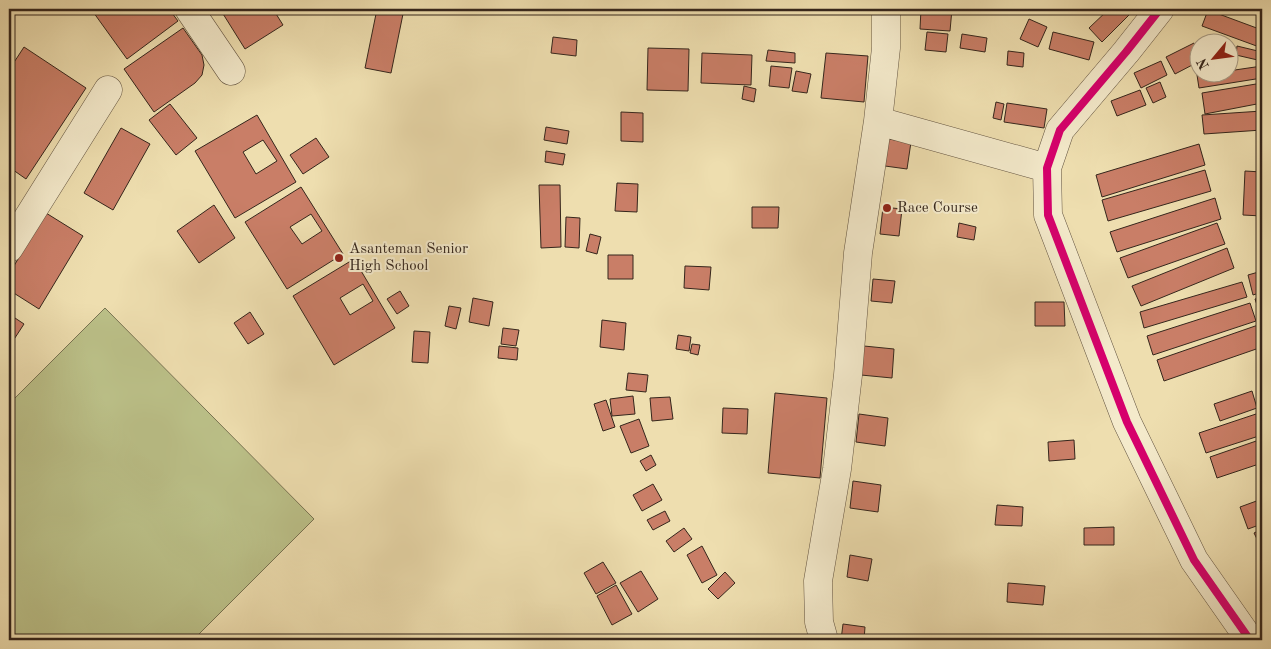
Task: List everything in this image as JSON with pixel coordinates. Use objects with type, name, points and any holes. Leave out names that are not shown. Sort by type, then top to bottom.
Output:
[{"type":"street","points":[[189,9],[232,71]]},
{"type":"street","points":[[824,640],[819,622],[818,581],[838,459],[848,375],[858,253],[878,121],[886,48],[886,9]]},
{"type":"street","points":[[1160,9],[1060,130],[1047,168],[1048,215],[1127,422],[1194,560],[1250,640]]},
{"type":"street","points":[[9,248],[108,90]]},
{"type":"street","points":[[878,121],[1047,168]]},
{"type":"green space","points":[[105,308],[314,519],[193,640],[9,640],[9,404]]},
{"type":"building","points":[[91,9],[169,9],[178,21],[127,59]]},
{"type":"building","points":[[220,9],[273,9],[283,25],[245,49]]},
{"type":"building","points":[[377,9],[404,9],[391,73],[365,68]]},
{"type":"building","points":[[921,9],[952,9],[950,31],[920,29]]},
{"type":"building","points":[[1109,9],[1135,9],[1102,42],[1089,28]]},
{"type":"building","points":[[1208,10],[1262,30],[1262,48],[1238,39],[1238,32],[1218,32],[1202,26]]},
{"type":"building","points":[[1029,19],[1047,27],[1038,47],[1020,39]]},
{"type":"building","points":[[183,28],[202,55],[204,65],[202,75],[195,83],[154,112],[124,69]]},
{"type":"building","points":[[927,32],[948,34],[946,52],[925,50]]},
{"type":"building","points":[[1053,32],[1094,42],[1089,60],[1049,49]]},
{"type":"building","points":[[962,34],[987,38],[985,52],[960,48]]},
{"type":"building","points":[[553,37],[577,40],[576,56],[551,53]]},
{"type":"building","points":[[1188,46],[1188,67],[1175,74],[1166,57]]},
{"type":"building","points":[[1238,46],[1262,52],[1262,61],[1238,55]]},
{"type":"building","points":[[24,47],[86,88],[26,179],[9,167],[9,70]]},
{"type":"building","points":[[648,48],[689,49],[688,91],[647,90]]},
{"type":"building","points":[[768,50],[795,53],[795,63],[766,61]]},
{"type":"building","points":[[1008,51],[1024,53],[1023,67],[1007,65]]},
{"type":"building","points":[[702,53],[752,55],[751,85],[701,83]]},
{"type":"building","points":[[826,53],[868,56],[864,102],[821,98]]},
{"type":"building","points":[[1161,61],[1167,75],[1141,88],[1134,73]]},
{"type":"building","points":[[771,66],[792,68],[789,88],[769,86]]},
{"type":"building","points":[[1262,66],[1262,78],[1238,82],[1238,70]]},
{"type":"building","points":[[796,71],[811,74],[807,93],[792,91]]},
{"type":"building","points":[[1160,82],[1166,97],[1153,103],[1146,88]]},
{"type":"building","points":[[1198,82],[1237,82],[1199,88]]},
{"type":"building","points":[[1262,83],[1262,103],[1205,114],[1202,93]]},
{"type":"building","points":[[744,86],[756,89],[754,102],[742,99]]},
{"type":"building","points":[[1140,90],[1146,105],[1117,116],[1111,101]]},
{"type":"building","points":[[996,102],[1004,104],[1001,120],[993,118]]},
{"type":"building","points":[[1007,103],[1047,109],[1044,128],[1004,122]]},
{"type":"building","points":[[170,104],[197,138],[176,155],[149,120]]},
{"type":"building","points":[[1262,111],[1262,130],[1204,134],[1202,115]]},
{"type":"building","points":[[621,112],[643,113],[643,142],[621,141]]},
{"type":"building","points":[[257,115],[296,182],[235,218],[195,151]],"holes":[[[263,140],[277,161],[256,174],[243,152]]]},
{"type":"building","points":[[546,127],[569,131],[567,144],[544,140]]},
{"type":"building","points":[[121,128],[150,144],[113,210],[84,193]]},
{"type":"building","points":[[316,138],[329,157],[303,174],[290,155]]},
{"type":"building","points":[[888,139],[911,142],[907,169],[885,166]]},
{"type":"building","points":[[1199,144],[1205,165],[1102,197],[1096,175]]},
{"type":"building","points":[[546,151],[565,154],[563,165],[545,162]]},
{"type":"building","points":[[1205,170],[1211,191],[1108,221],[1102,200]]},
{"type":"building","points":[[1245,171],[1262,172],[1262,216],[1243,215]]},
{"type":"building","points":[[617,183],[638,184],[637,212],[615,211]]},
{"type":"building","points":[[539,185],[560,185],[561,247],[541,248]]},
{"type":"building","points":[[301,187],[343,254],[287,289],[245,222]],"holes":[[[311,214],[322,231],[302,244],[290,227]]]},
{"type":"building","points":[[1215,198],[1221,219],[1117,252],[1110,232]]},
{"type":"building","points":[[214,205],[235,238],[199,263],[177,231]]},
{"type":"building","points":[[752,207],[779,207],[778,228],[752,228]]},
{"type":"building","points":[[883,207],[902,209],[899,236],[880,234]]},
{"type":"building","points":[[46,213],[83,236],[39,309],[9,290],[9,274]]},
{"type":"building","points":[[566,217],[580,218],[579,248],[565,247]]},
{"type":"building","points":[[959,223],[976,227],[974,240],[957,237]]},
{"type":"building","points":[[1217,223],[1225,244],[1128,278],[1120,258]]},
{"type":"building","points":[[590,234],[601,237],[597,254],[586,251]]},
{"type":"building","points":[[1227,248],[1234,268],[1141,306],[1132,286]]},
{"type":"building","points":[[608,255],[633,255],[633,279],[608,279]]},
{"type":"building","points":[[354,259],[395,328],[334,365],[293,296]],"holes":[[[363,284],[373,301],[350,315],[340,298]]]},
{"type":"building","points":[[685,266],[711,267],[709,290],[684,288]]},
{"type":"building","points":[[1262,271],[1262,292],[1253,295],[1248,275]]},
{"type":"building","points":[[873,279],[895,281],[892,303],[871,301]]},
{"type":"building","points":[[1242,282],[1247,297],[1144,328],[1140,312]]},
{"type":"building","points":[[400,291],[409,306],[397,314],[387,299]]},
{"type":"building","points":[[1262,297],[1262,320],[1255,299]]},
{"type":"building","points":[[473,298],[493,302],[489,326],[469,322]]},
{"type":"building","points":[[1035,302],[1064,302],[1065,326],[1035,326]]},
{"type":"building","points":[[1250,303],[1256,321],[1153,355],[1147,336]]},
{"type":"building","points":[[449,306],[461,308],[456,329],[445,326]]},
{"type":"building","points":[[250,312],[264,334],[248,344],[234,323]]},
{"type":"building","points":[[9,314],[24,324],[9,347]]},
{"type":"building","points":[[602,320],[626,323],[624,350],[600,347]]},
{"type":"building","points":[[1261,324],[1262,347],[1164,381],[1157,360]]},
{"type":"building","points":[[503,328],[519,330],[516,346],[501,344]]},
{"type":"building","points":[[414,331],[430,332],[428,363],[412,362]]},
{"type":"building","points":[[678,335],[691,337],[689,351],[676,349]]},
{"type":"building","points":[[692,344],[700,345],[698,355],[690,353]]},
{"type":"building","points":[[499,346],[518,348],[517,360],[498,358]]},
{"type":"building","points":[[864,346],[894,349],[892,378],[861,375]]},
{"type":"building","points":[[628,373],[648,375],[646,392],[626,390]]},
{"type":"building","points":[[1252,391],[1257,408],[1220,421],[1214,404]]},
{"type":"building","points":[[775,393],[827,398],[820,478],[768,473]]},
{"type":"building","points":[[633,396],[635,414],[612,416],[610,399]]},
{"type":"building","points":[[670,397],[673,419],[652,421],[650,398]]},
{"type":"building","points":[[606,400],[615,427],[603,431],[594,404]]},
{"type":"building","points":[[723,408],[748,409],[747,434],[722,433]]},
{"type":"building","points":[[1262,412],[1262,435],[1206,453],[1199,433]]},
{"type":"building","points":[[859,414],[888,418],[885,446],[856,442]]},
{"type":"building","points":[[639,419],[649,446],[631,453],[620,426]]},
{"type":"building","points":[[1262,439],[1262,463],[1217,478],[1210,457]]},
{"type":"building","points":[[1074,440],[1075,459],[1049,461],[1048,442]]},
{"type":"building","points":[[651,455],[656,465],[646,471],[640,461]]},
{"type":"building","points":[[853,481],[881,485],[878,512],[850,508]]},
{"type":"building","points":[[653,484],[662,500],[642,511],[633,495]]},
{"type":"building","points":[[1262,499],[1262,524],[1248,529],[1240,507]]},
{"type":"building","points":[[997,505],[1023,507],[1022,526],[995,525]]},
{"type":"building","points":[[665,511],[670,521],[653,530],[647,520]]},
{"type":"building","points":[[1114,527],[1114,545],[1084,545],[1084,528]]},
{"type":"building","points":[[684,528],[692,539],[674,552],[666,541]]},
{"type":"building","points":[[1262,529],[1262,549],[1254,533]]},
{"type":"building","points":[[702,546],[717,575],[702,583],[687,555]]},
{"type":"building","points":[[850,555],[872,559],[868,581],[847,577]]},
{"type":"building","points":[[603,562],[616,583],[596,594],[584,573]]},
{"type":"building","points":[[641,571],[658,599],[638,612],[620,583]]},
{"type":"building","points":[[725,572],[735,583],[718,599],[708,589]]},
{"type":"building","points":[[1008,583],[1045,586],[1043,605],[1007,602]]},
{"type":"building","points":[[616,585],[632,614],[612,625],[597,596]]},
{"type":"building","points":[[843,624],[865,627],[864,640],[841,640]]},
{"type":"cycle path","points":[[1160,9],[1060,130],[1047,168],[1048,215],[1127,422],[1194,560],[1250,640]]},
{"type":"place","name":"Race Course","points":[[887,208]]},
{"type":"place","name":"Asanteman Senior High School","points":[[339,258]]}]
